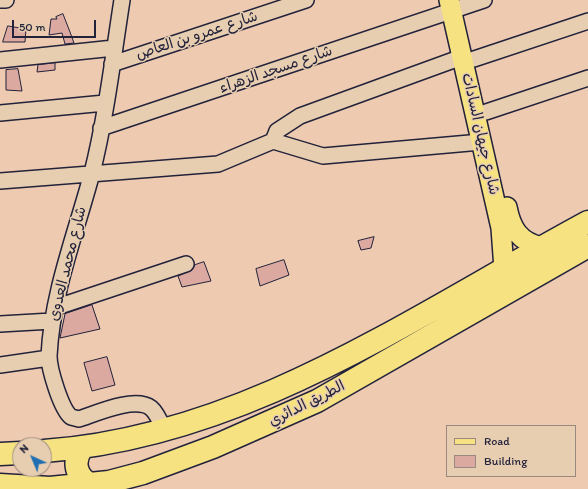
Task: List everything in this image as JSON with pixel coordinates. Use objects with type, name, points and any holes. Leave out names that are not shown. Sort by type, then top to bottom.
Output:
[{"type":"highway","name":"الطريق الدائري","points":[[52,450],[82,448],[164,430],[236,407],[294,383],[375,341],[588,222]]},
{"type":"highway","name":"الطريق الدائري","points":[[6,486],[50,488],[91,485],[126,478],[178,461],[283,418],[317,401],[588,246]]},
{"type":"highway","points":[[82,448],[76,460],[78,472],[81,478],[91,485]]},
{"type":"highway","points":[[0,454],[12,453]]},
{"type":"main road","name":"شارع جيهان السادات","points":[[456,5],[468,58],[481,142],[501,228],[504,269]]},
{"type":"main road","name":"شارع جيهان السادات","points":[[468,58],[486,112],[511,225],[524,240],[542,247]]},
{"type":"street","points":[[0,0],[6,0]]},
{"type":"street","name":"شارع محمد العدوى","points":[[122,0],[101,128],[92,172],[66,264],[54,314],[49,358],[54,380],[67,412],[71,417],[79,418],[125,405],[139,403],[152,409],[164,430]]},
{"type":"street","name":"شارع عمرو بن العاص","points":[[112,64],[306,0]]},
{"type":"street","name":"شارع مسجد الزهراء","points":[[101,128],[456,5],[484,0]]},
{"type":"street","points":[[273,141],[278,131],[300,116],[468,58],[588,21]]},
{"type":"street","points":[[0,60],[114,48]]},
{"type":"street","points":[[486,112],[588,78]]},
{"type":"street","points":[[0,113],[105,103]]},
{"type":"street","points":[[0,181],[92,172],[218,164],[273,141],[323,156],[481,142]]},
{"type":"street","points":[[0,324],[54,314],[186,264]]},
{"type":"street","points":[[0,365],[49,358]]},
{"type":"building","points":[[63,14],[74,43],[65,44],[62,33],[49,35],[51,19],[57,19],[56,17]]},
{"type":"building","points":[[8,26],[26,29],[25,42],[3,42]]},
{"type":"building","points":[[55,63],[55,70],[37,72],[38,65]]},
{"type":"building","points":[[18,69],[22,91],[6,90],[6,70]]},
{"type":"building","points":[[374,237],[371,248],[361,250],[358,241]]},
{"type":"building","points":[[284,260],[289,275],[260,286],[256,269]]},
{"type":"building","points":[[204,262],[211,281],[182,287],[178,276],[192,270],[195,265]]},
{"type":"building","points":[[92,305],[100,329],[60,338],[65,314]]},
{"type":"building","points":[[107,357],[115,385],[92,391],[84,363]]}]
